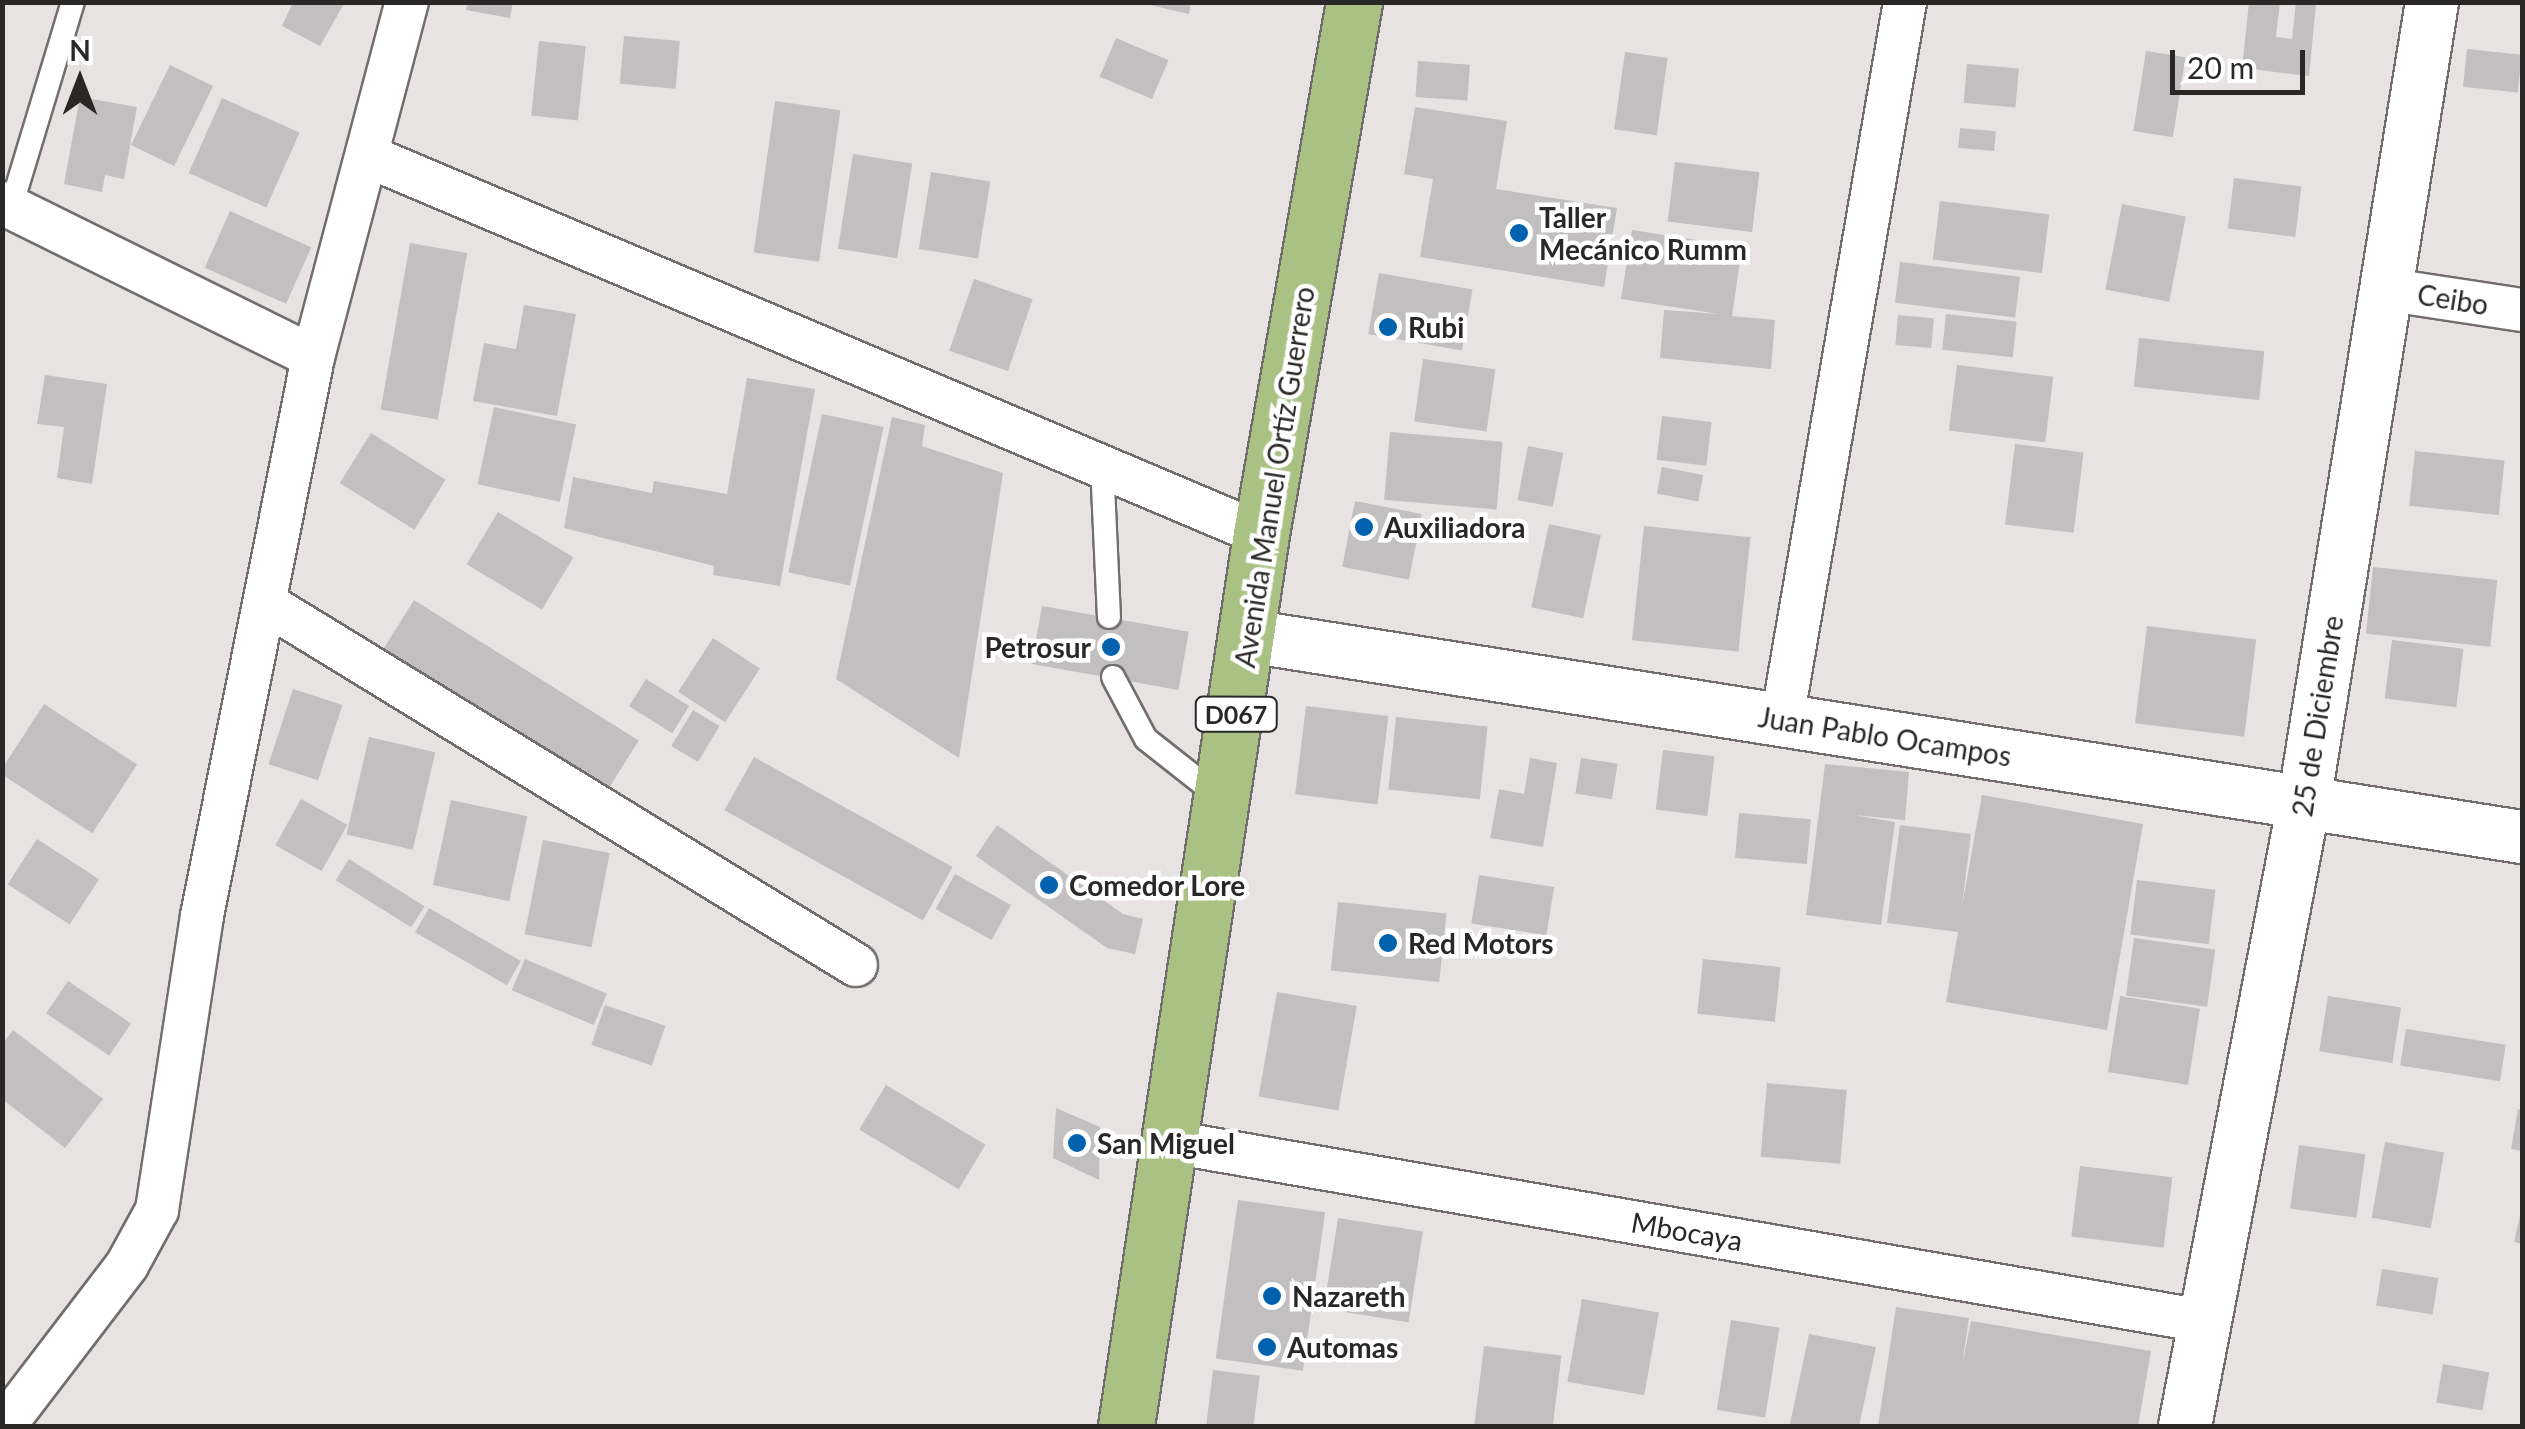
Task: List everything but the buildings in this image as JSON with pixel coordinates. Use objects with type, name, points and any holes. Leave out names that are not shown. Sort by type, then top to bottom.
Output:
[{"type":"main road","name":"Avenida Manuel Ortíz Guerrero","points":[[1126,1426],[1224,800],[1261,534],[1354,2]]},
{"type":"street","points":[[4,1426],[127,1265],[157,1210],[202,916],[312,357],[370,157],[407,2]]},
{"type":"street","points":[[1782,720],[1905,2]]},
{"type":"street","name":"25 de Diciembre","points":[[2186,1426],[2304,803],[2382,289],[2432,2]]},
{"type":"street","points":[[370,157],[1261,534]]},
{"type":"street","points":[[7,205],[312,357]]},
{"type":"street","name":"Ceibo","points":[[2382,289],[2522,310]]},
{"type":"street","points":[[265,603],[856,966]]},
{"type":"street","name":"Juan Pablo Ocampos","points":[[1248,636],[2522,837]]},
{"type":"street","name":"Mbocaya","points":[[1172,1142],[2203,1321]]},
{"type":"lane","points":[[7,205],[72,2]]},
{"type":"lane","points":[[1102,464],[1108,617]]},
{"type":"lane","points":[[1113,677],[1146,739],[1224,800]]},
{"type":"place","name":"Taller Mecánico Rumm","points":[[1519,233]]},
{"type":"place","name":"Rubi","points":[[1388,327]]},
{"type":"place","name":"Auxiliadora","points":[[1364,527]]},
{"type":"place","name":"Petrosur","points":[[1111,647]]},
{"type":"place","name":"Comedor Lore","points":[[1049,885]]},
{"type":"place","name":"Red Motors","points":[[1388,943]]},
{"type":"place","name":"San Miguel","points":[[1077,1143]]},
{"type":"place","name":"Nazareth","points":[[1272,1296]]},
{"type":"place","name":"Automas","points":[[1267,1347]]}]
